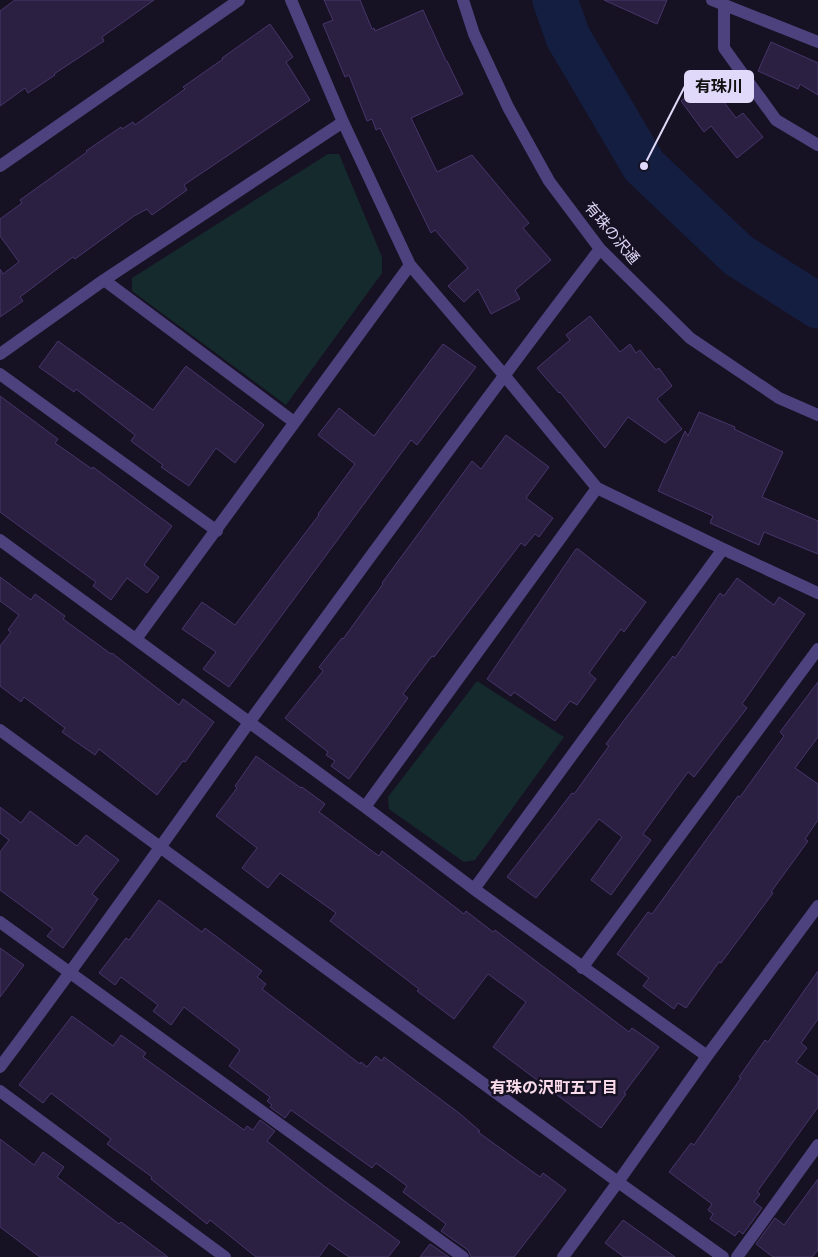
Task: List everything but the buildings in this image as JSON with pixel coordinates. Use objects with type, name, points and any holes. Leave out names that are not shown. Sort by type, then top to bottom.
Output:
[{"type":"street","points":[[0,166],[239,0]]},
{"type":"street","points":[[291,0],[343,122],[410,265],[597,488],[818,593]]},
{"type":"street","name":"有珠の沢通","points":[[463,0],[474,34],[508,107],[549,181],[600,249],[690,338],[779,398],[818,415]]},
{"type":"street","points":[[818,42],[718,3],[724,48],[776,120],[818,145]]},
{"type":"street","points":[[0,354],[104,280],[343,122]]},
{"type":"street","points":[[0,1067],[71,973],[249,723],[504,375],[600,249]]},
{"type":"street","points":[[136,640],[410,265]]},
{"type":"street","points":[[104,280],[294,422]]},
{"type":"street","points":[[0,374],[217,531]]},
{"type":"street","points":[[365,807],[597,488]]},
{"type":"street","points":[[0,540],[582,968],[707,1056]]},
{"type":"street","points":[[474,889],[723,549]]},
{"type":"street","points":[[582,968],[818,649]]},
{"type":"street","points":[[0,730],[723,1257]]},
{"type":"street","points":[[563,1257],[707,1056],[818,906]]},
{"type":"street","points":[[0,922],[462,1257]]},
{"type":"street","points":[[0,1091],[225,1257]]},
{"type":"street","points":[[736,1257],[818,1146]]},
{"type":"green space","points":[[328,154],[339,154],[382,257],[382,273],[286,405],[132,291],[132,278]]},
{"type":"green space","points":[[477,681],[564,737],[475,860],[464,862],[389,809],[388,797]]},
{"type":"waterway","points":[[555,0],[568,37],[644,166],[738,255],[818,306]]},
{"type":"place","name":"有珠川","points":[[644,166]]},
{"type":"district","name":"有珠の沢町五丁目","points":[[554,1087]]}]
